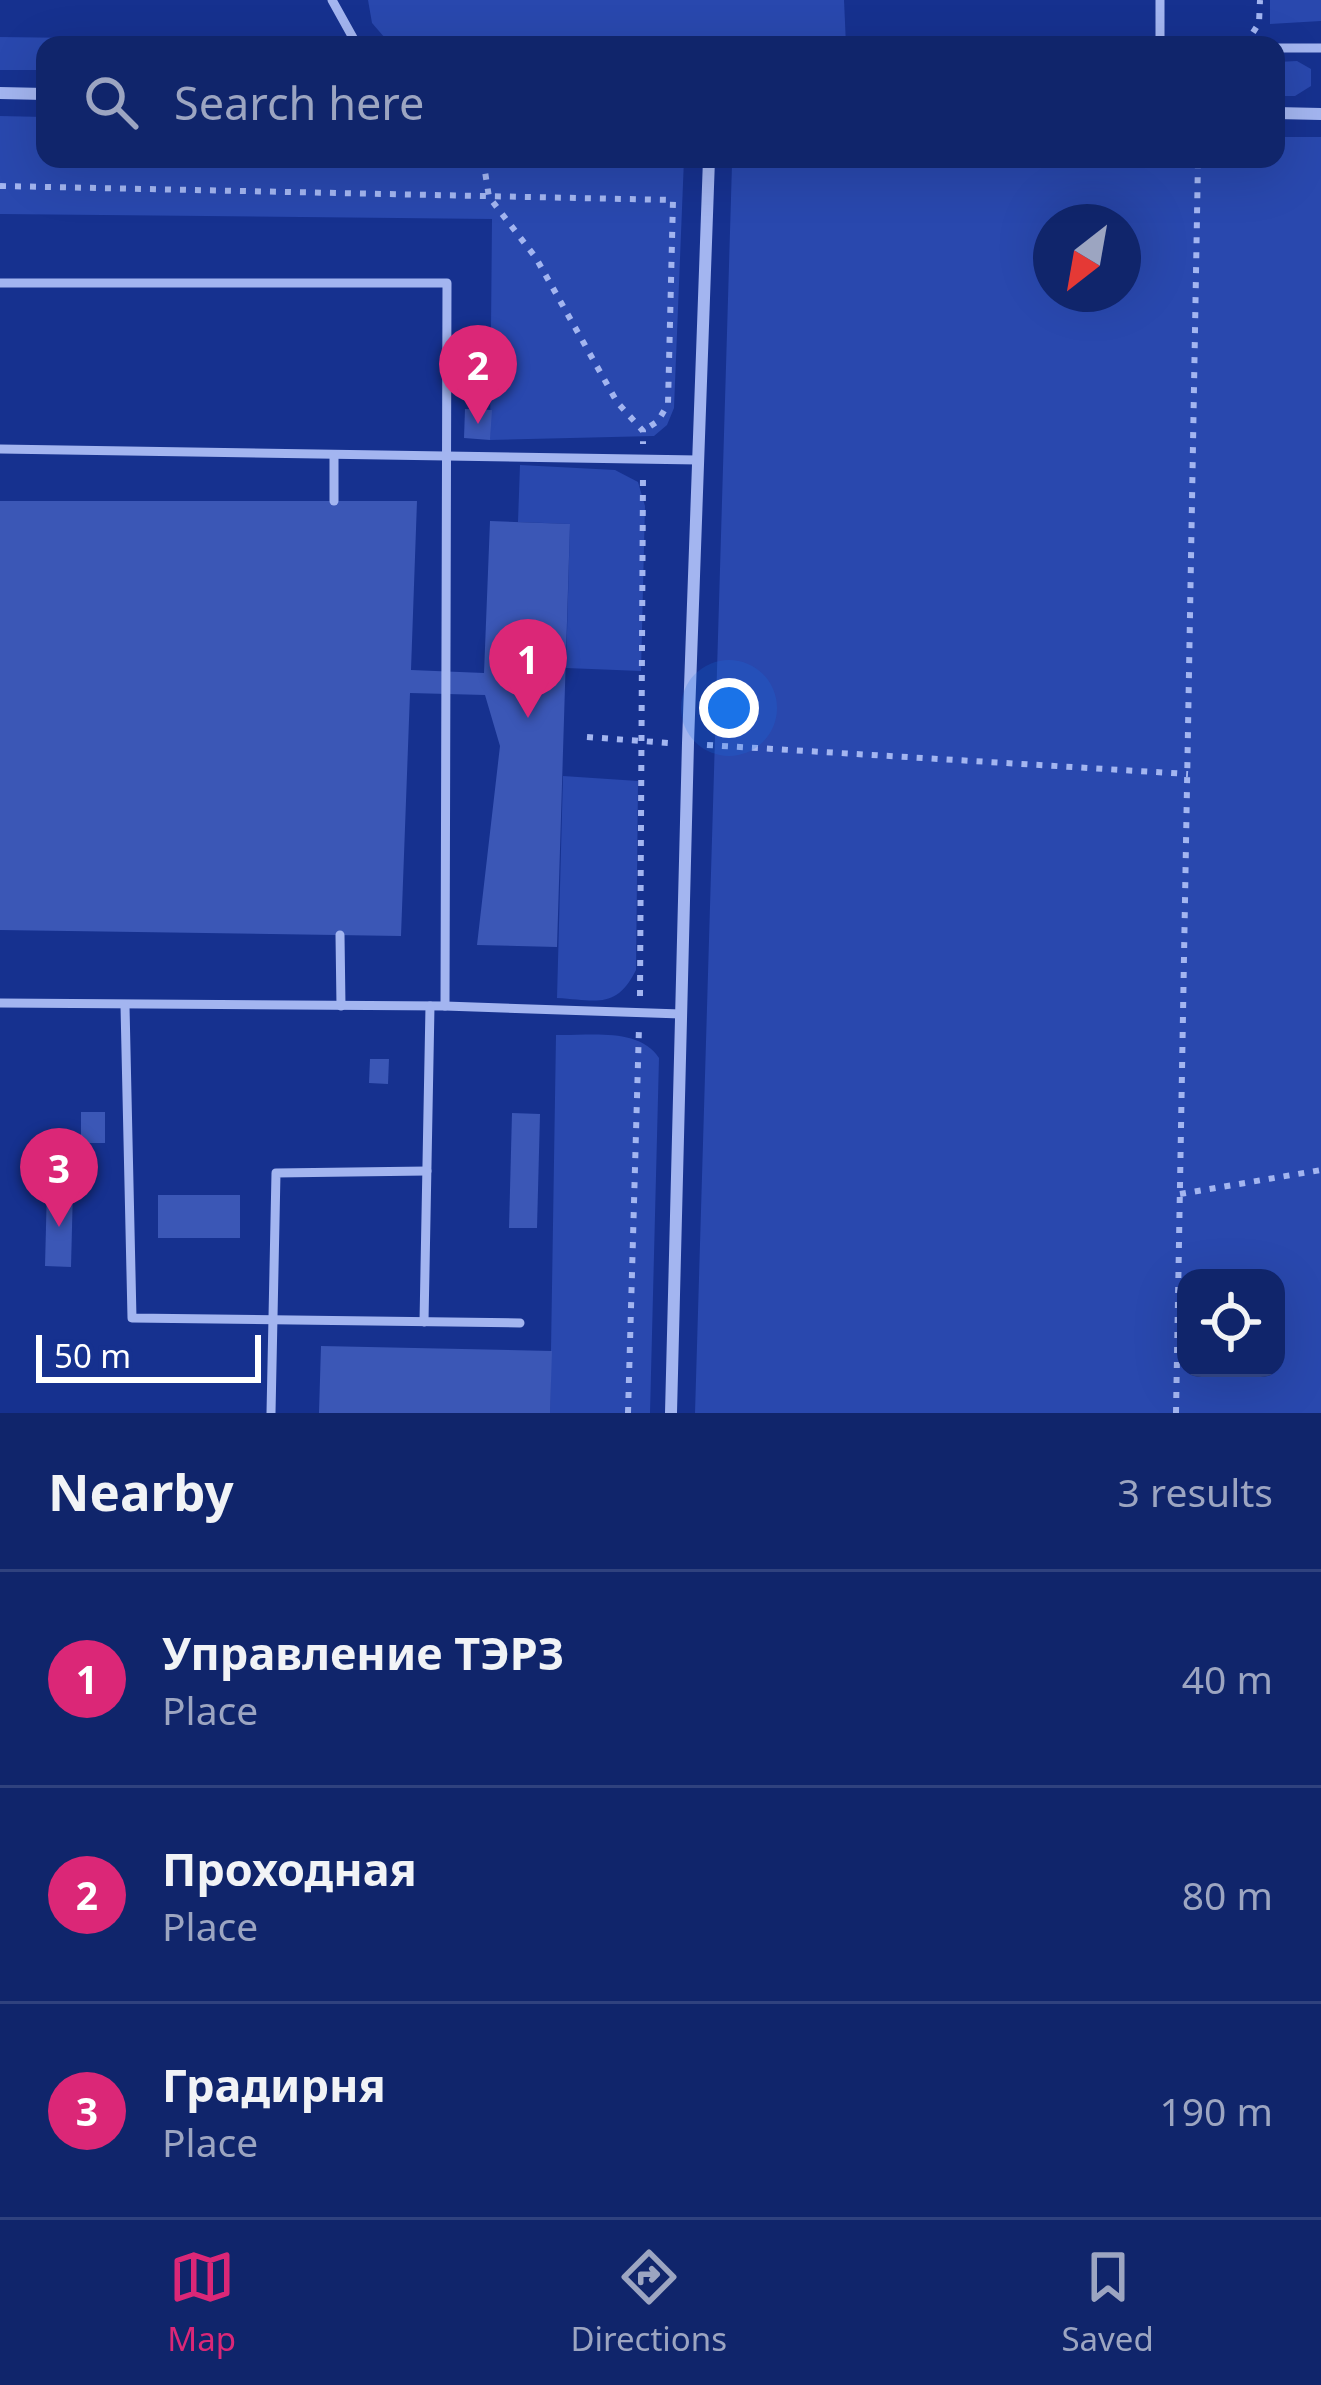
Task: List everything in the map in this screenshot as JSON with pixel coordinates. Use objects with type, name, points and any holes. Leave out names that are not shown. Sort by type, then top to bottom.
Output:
[{"type":"street","points":[[0,93],[36,94]]},
{"type":"street","points":[[1285,112],[1321,113]]},
{"type":"street","points":[[671,1413],[709,168]]},
{"type":"lane","points":[[332,0],[352,36]]},
{"type":"lane","points":[[1160,0],[1160,36]]},
{"type":"lane","points":[[1285,48],[1321,48]]},
{"type":"lane","points":[[0,283],[447,283],[445,1006]]},
{"type":"lane","points":[[0,449],[698,460]]},
{"type":"lane","points":[[334,454],[334,501]]},
{"type":"lane","points":[[340,935],[341,1006]]},
{"type":"lane","points":[[0,1003],[445,1006],[681,1014]]},
{"type":"lane","points":[[125,1006],[132,1318],[520,1323]]},
{"type":"lane","points":[[424,1322],[430,1006]]},
{"type":"lane","points":[[271,1413],[276,1173],[427,1171]]},
{"type":"path","points":[[1251,36],[1259,23],[1260,0]]},
{"type":"path","points":[[484,168],[489,197],[536,258],[617,402],[644,431],[640,1012],[628,1413]]},
{"type":"path","points":[[1175,1413],[1198,168]]},
{"type":"path","points":[[0,186],[673,200],[668,404],[658,422],[644,431]]},
{"type":"path","points":[[587,737],[1188,774]]},
{"type":"path","points":[[1180,1194],[1321,1170]]},
{"type":"shaded area","points":[[368,0],[844,0],[846,36],[383,36],[372,23]]},
{"type":"shaded area","points":[[1270,0],[1321,0],[1321,21],[1270,24]]},
{"type":"shaded area","points":[[0,37],[36,37],[36,70],[0,70]]},
{"type":"shaded area","points":[[1297,61],[1311,69],[1311,86],[1295,96],[1285,96],[1285,62]]},
{"type":"shaded area","points":[[0,116],[36,117],[36,168],[684,168],[674,408],[667,425],[654,436],[490,440],[492,219],[0,214]]},
{"type":"shaded area","points":[[1285,137],[1321,137],[1321,1413],[695,1413],[732,168],[1285,168]]},
{"type":"shaded area","points":[[520,465],[615,470],[638,482],[645,506],[641,671],[566,668],[570,524],[518,522]]},
{"type":"shaded area","points":[[563,776],[638,781],[636,970],[621,992],[604,1000],[557,998]]},
{"type":"shaded area","points":[[556,1035],[626,1037],[650,1048],[659,1058],[650,1413],[550,1413]]},
{"type":"building","points":[[465,409],[492,410],[490,440],[464,438]]},
{"type":"building","points":[[0,501],[417,501],[411,670],[484,673],[490,521],[570,524],[557,947],[477,945],[500,746],[485,695],[410,693],[401,936],[0,930]]},
{"type":"building","points":[[370,1059],[389,1059],[388,1084],[369,1083]]},
{"type":"building","points":[[81,1112],[105,1112],[105,1143],[81,1143]]},
{"type":"building","points":[[512,1113],[540,1114],[537,1228],[509,1228]]},
{"type":"building","points":[[47,1187],[73,1188],[71,1267],[45,1266]]},
{"type":"building","points":[[158,1195],[240,1195],[240,1238],[158,1238]]},
{"type":"building","points":[[321,1346],[552,1351],[550,1413],[319,1413]]},
{"type":"place","name":"Проходная","points":[[478,424]]},
{"type":"place","name":"Управление ТЭРЗ","points":[[528,718]]},
{"type":"place","name":"Градирня","points":[[59,1227]]}]
